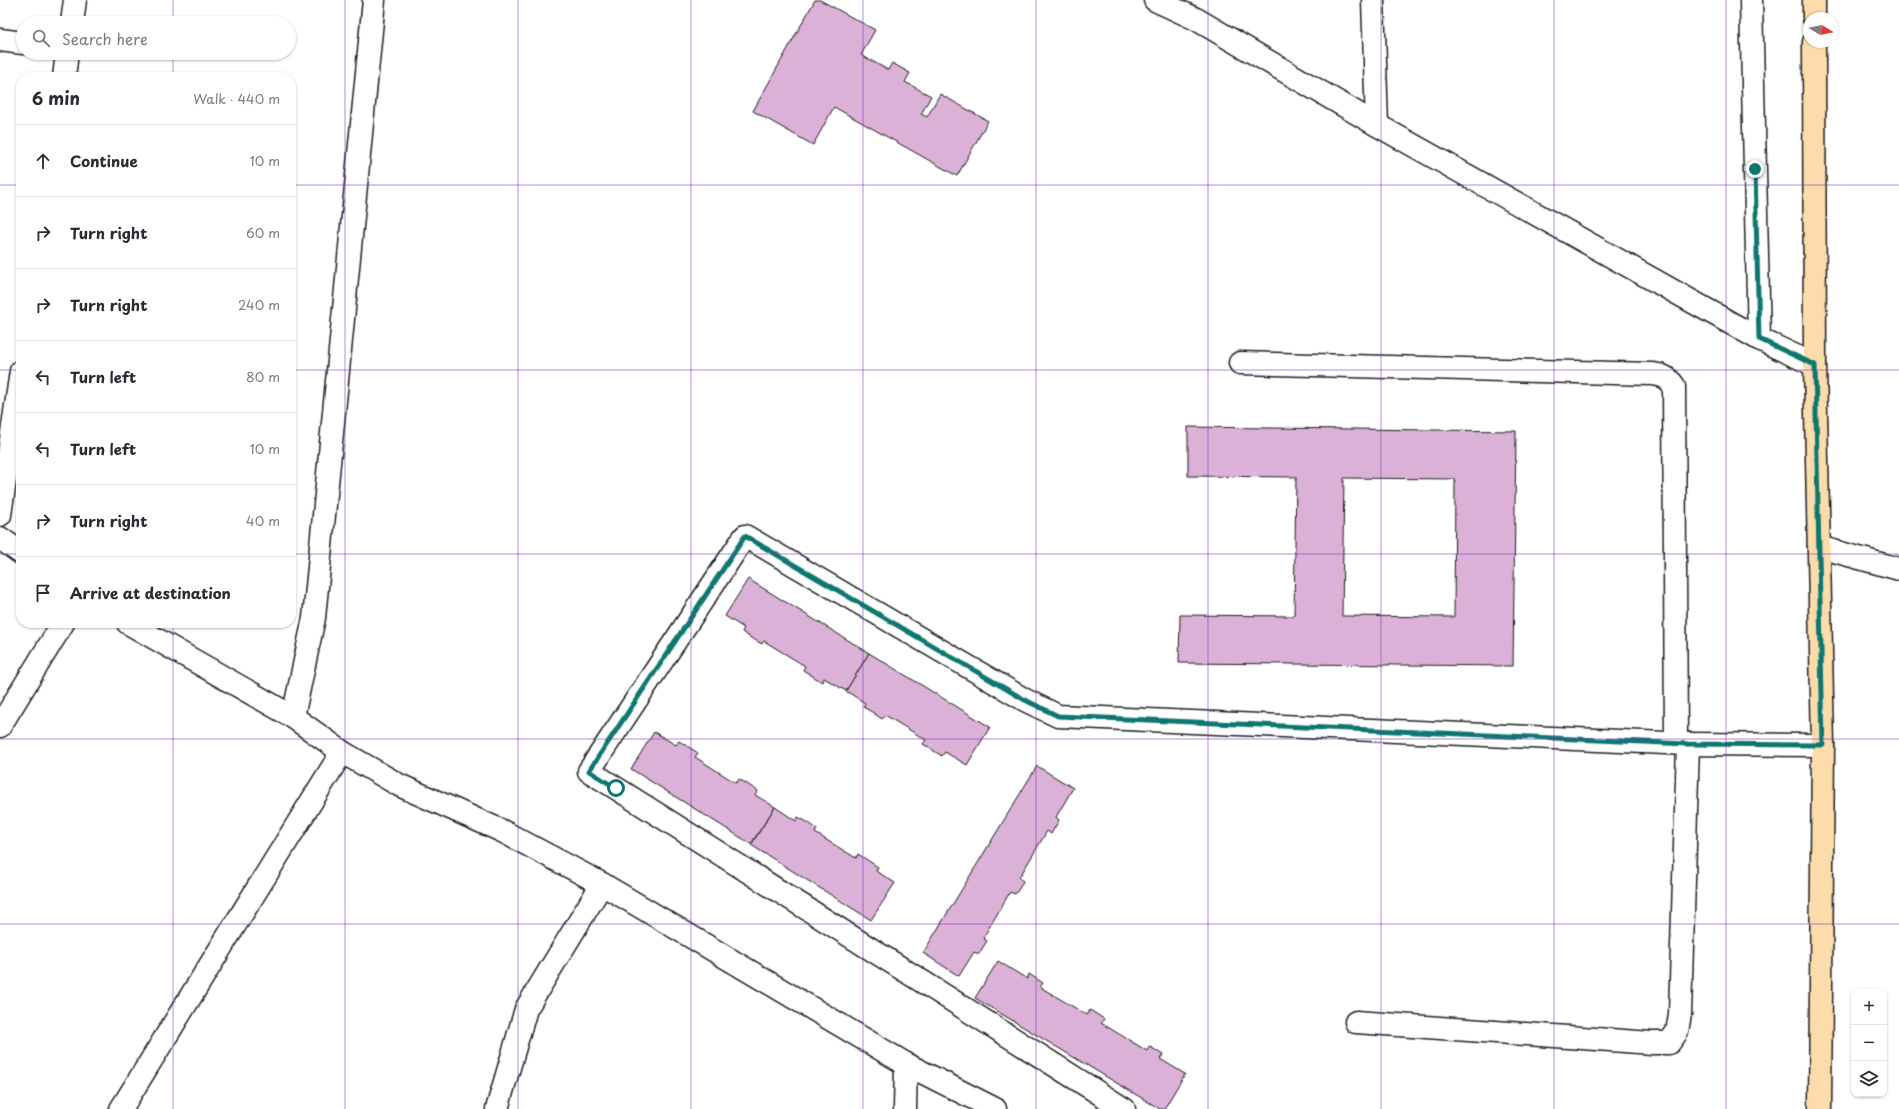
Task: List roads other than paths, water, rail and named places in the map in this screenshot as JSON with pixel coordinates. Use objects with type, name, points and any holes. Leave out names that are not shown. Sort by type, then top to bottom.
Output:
[{"type":"main road","points":[[1814,0],[1814,12]]},
{"type":"main road","points":[[1814,48],[1815,365],[1823,745],[1820,1109]]},
{"type":"street","points":[[73,16],[75,0]]},
{"type":"street","points":[[293,717],[314,618],[374,0]]},
{"type":"street","points":[[1155,0],[1196,19],[1377,124],[1759,339],[1815,365]]},
{"type":"street","points":[[1373,0],[1377,124]]},
{"type":"street","points":[[1751,0],[1759,339]]},
{"type":"street","points":[[0,40],[16,42]]},
{"type":"street","points":[[65,72],[66,60]]},
{"type":"street","points":[[1240,363],[1652,374],[1663,375],[1670,380],[1674,386],[1682,743],[1680,1014],[1677,1032],[1669,1043],[1652,1044],[1356,1022]]},
{"type":"street","points":[[0,515],[16,405]]},
{"type":"street","points":[[1124,1109],[589,771],[745,536],[1025,700],[1058,716],[1682,743],[1823,745]]},
{"type":"street","points":[[0,538],[16,549]]},
{"type":"street","points":[[1819,547],[1899,569]]},
{"type":"street","points":[[0,726],[60,628]]},
{"type":"street","points":[[137,628],[293,717],[342,752],[399,785],[502,831],[602,884],[906,1064],[995,1109]]},
{"type":"street","points":[[122,1109],[342,752]]},
{"type":"street","points":[[497,1109],[526,1009],[602,884]]},
{"type":"street","points":[[904,1109],[906,1064]]}]
